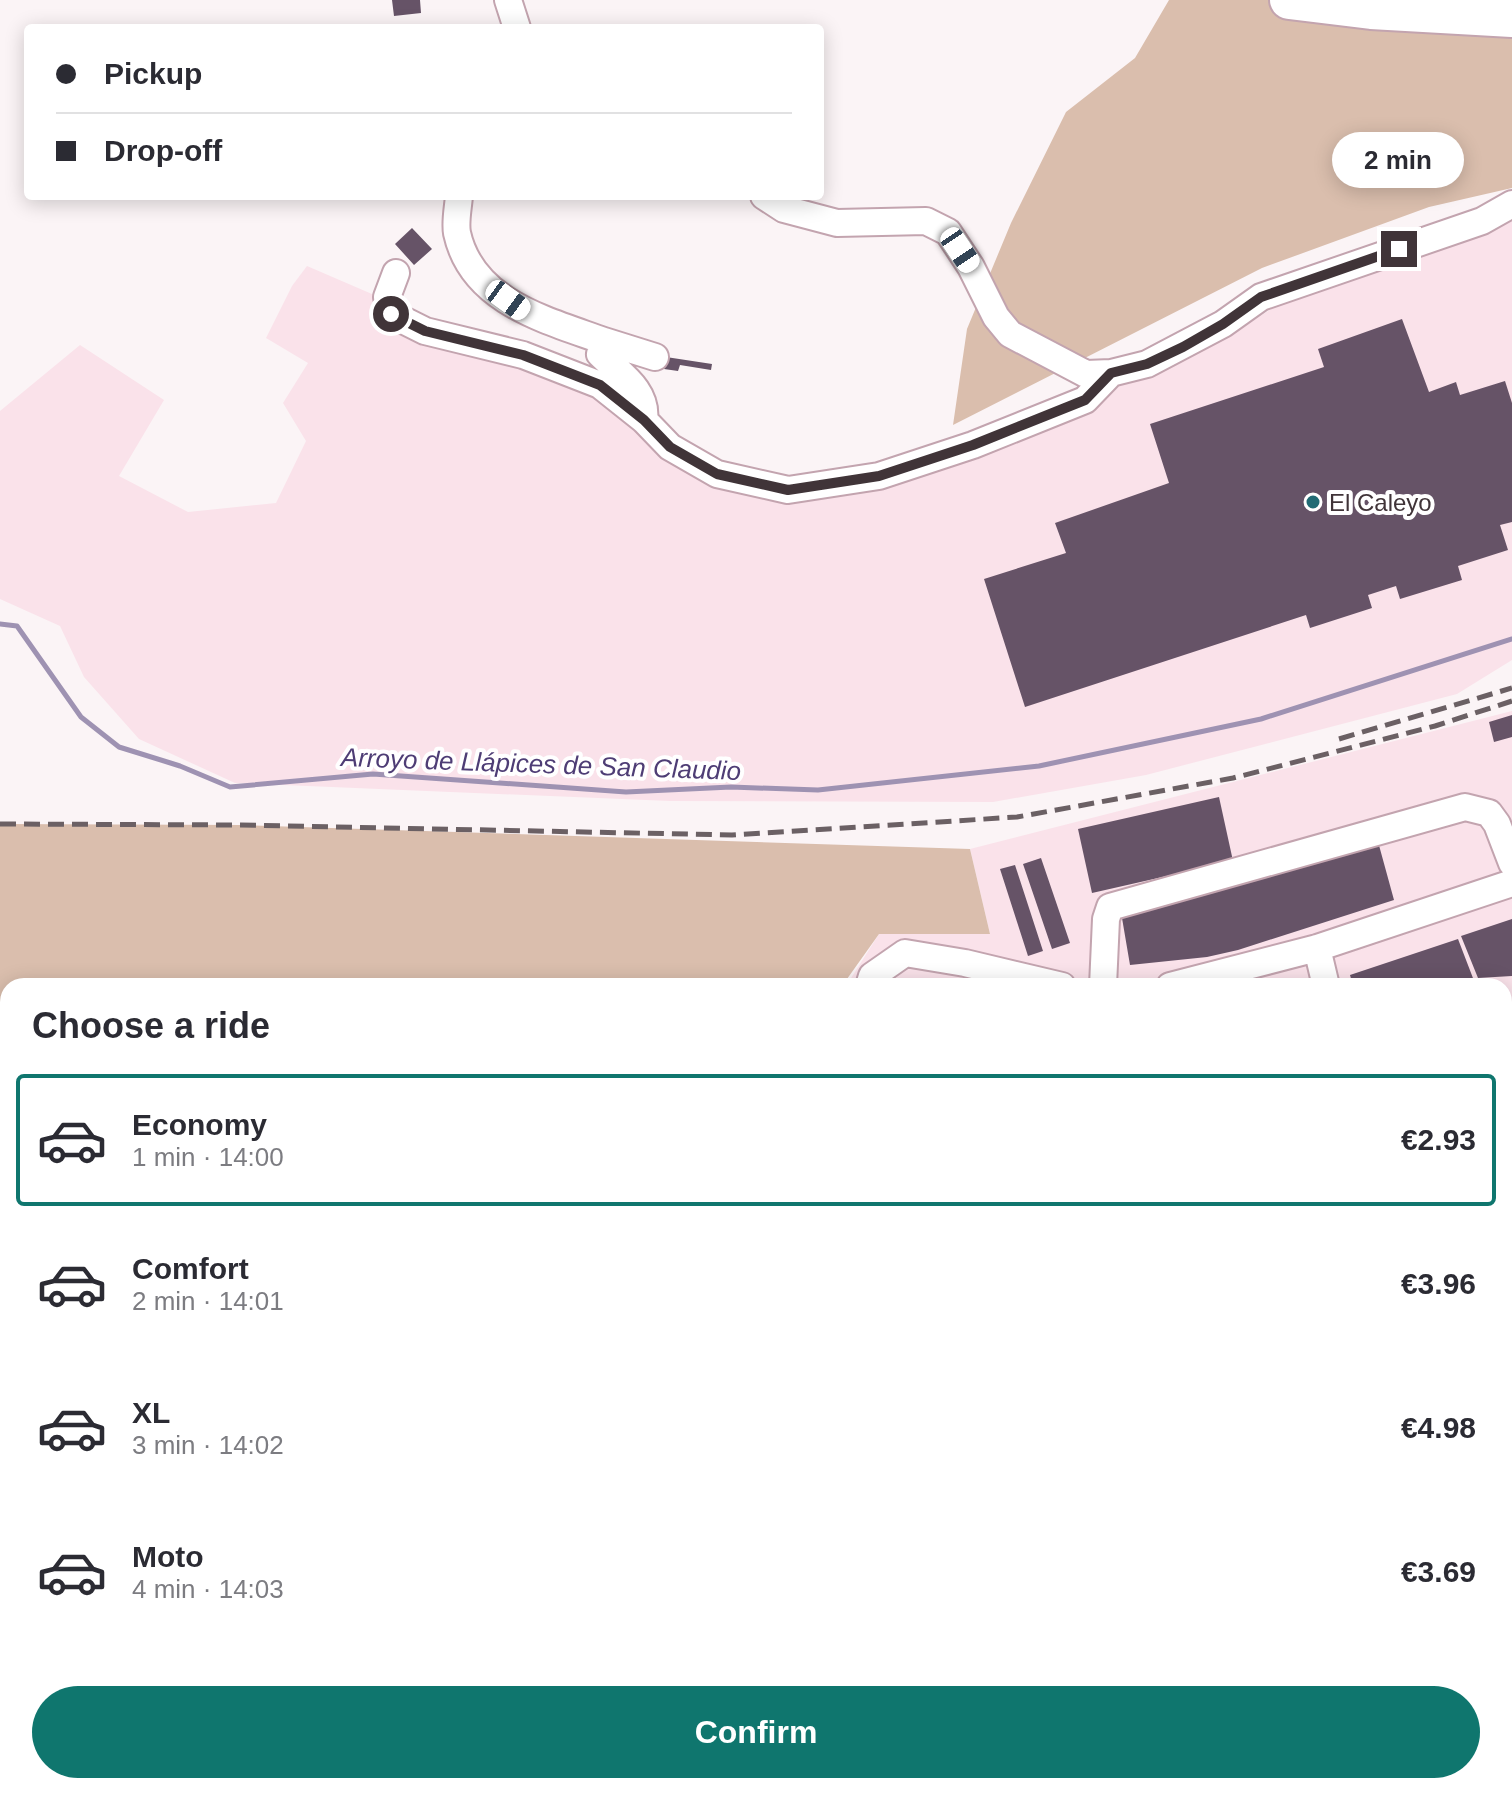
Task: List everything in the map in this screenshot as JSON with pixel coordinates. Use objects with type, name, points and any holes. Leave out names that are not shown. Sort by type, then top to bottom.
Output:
[{"type":"highway","points":[[1289,0],[1371,10],[1512,18]]},
{"type":"street","points":[[505,24],[507,0]]},
{"type":"street","points":[[507,0],[516,24]]},
{"type":"street","points":[[459,200],[456,230],[467,265],[490,288],[525,313],[655,357]]},
{"type":"street","points":[[770,200],[784,209],[837,223],[926,221],[948,232],[971,267],[996,317],[1010,334],[1086,374],[1111,373],[1147,364],[1223,324],[1261,297],[1482,221],[1512,204]]},
{"type":"street","points":[[396,273],[387,297],[391,314],[425,331],[523,355],[600,385],[644,420],[670,447],[717,474],[788,490],[879,476],[973,445],[1085,400],[1111,373]]},
{"type":"street","points":[[604,341],[600,354],[638,390],[646,405],[644,420]]},
{"type":"street","points":[[1103,978],[1106,919],[1110,907],[1465,807],[1489,813],[1497,824],[1512,863]]},
{"type":"street","points":[[1243,978],[1317,948],[1512,883]]},
{"type":"street","points":[[1317,948],[1324,978]]},
{"type":"street","points":[[871,978],[905,953],[1028,978]]},
{"type":"shaded area","points":[[1169,0],[1512,0],[1512,188],[1429,207],[1262,268],[953,425],[967,329],[1011,223],[1066,112],[1135,58]]},
{"type":"shaded area","points":[[1512,216],[1512,660],[1457,694],[1146,775],[993,802],[670,801],[235,783],[139,739],[84,677],[60,626],[0,599],[0,411],[80,345],[164,400],[119,476],[188,512],[276,503],[306,441],[283,403],[308,363],[266,338],[292,286],[307,266],[597,391],[656,444],[803,498],[1043,429],[1100,403],[1123,383],[1243,327],[1279,304]]},
{"type":"shaded area","points":[[1512,711],[1512,978],[851,978],[879,934],[990,934],[970,849]]},
{"type":"shaded area","points":[[0,824],[241,825],[970,849],[990,934],[879,934],[848,978],[0,978]]},
{"type":"building","points":[[392,0],[420,0],[421,13],[394,16]]},
{"type":"building","points":[[412,228],[432,249],[414,265],[395,244]]},
{"type":"building","name":"El Caleyo","points":[[1402,319],[1429,392],[1456,382],[1460,395],[1505,381],[1512,403],[1512,522],[1500,525],[1508,550],[1458,566],[1462,580],[1400,599],[1396,586],[1368,595],[1372,608],[1310,628],[1306,615],[1025,707],[984,579],[1066,553],[1055,523],[1169,483],[1150,424],[1324,367],[1318,349]]},
{"type":"building","points":[[666,357],[712,364],[711,370],[680,365],[678,371],[664,369]]},
{"type":"building","points":[[1512,715],[1512,737],[1494,742],[1489,722]]},
{"type":"building","points":[[1219,797],[1233,861],[1092,893],[1078,829]]},
{"type":"building","points":[[1377,838],[1394,900],[1238,950],[1207,957],[1130,965],[1122,918]]},
{"type":"building","points":[[1041,858],[1070,943],[1052,949],[1023,864]]},
{"type":"building","points":[[1015,865],[1043,951],[1028,956],[1000,869]]},
{"type":"building","points":[[1512,919],[1512,976],[1478,978],[1461,936]]},
{"type":"building","points":[[1458,939],[1473,978],[1351,978],[1350,975]]},
{"type":"waterway","name":"Arroyo de Llápices de San Claudio","points":[[0,624],[17,626],[81,717],[119,747],[180,766],[230,787],[373,774],[626,792],[731,787],[818,790],[1039,766],[1261,719],[1512,639]]},
{"type":"railway","points":[[1339,739],[1512,688]]},
{"type":"railway","points":[[0,824],[241,825],[732,835],[1017,817],[1233,778],[1435,726],[1512,701]]},
{"type":"place","name":"El Caleyo","points":[[1313,502]]},
{"type":"route","points":[[391,314],[425,331],[523,355],[600,385],[644,420],[670,447],[717,474],[788,490],[879,476],[973,445],[1085,400],[1111,373],[1147,364],[1183,347],[1261,297],[1399,249]]}]
